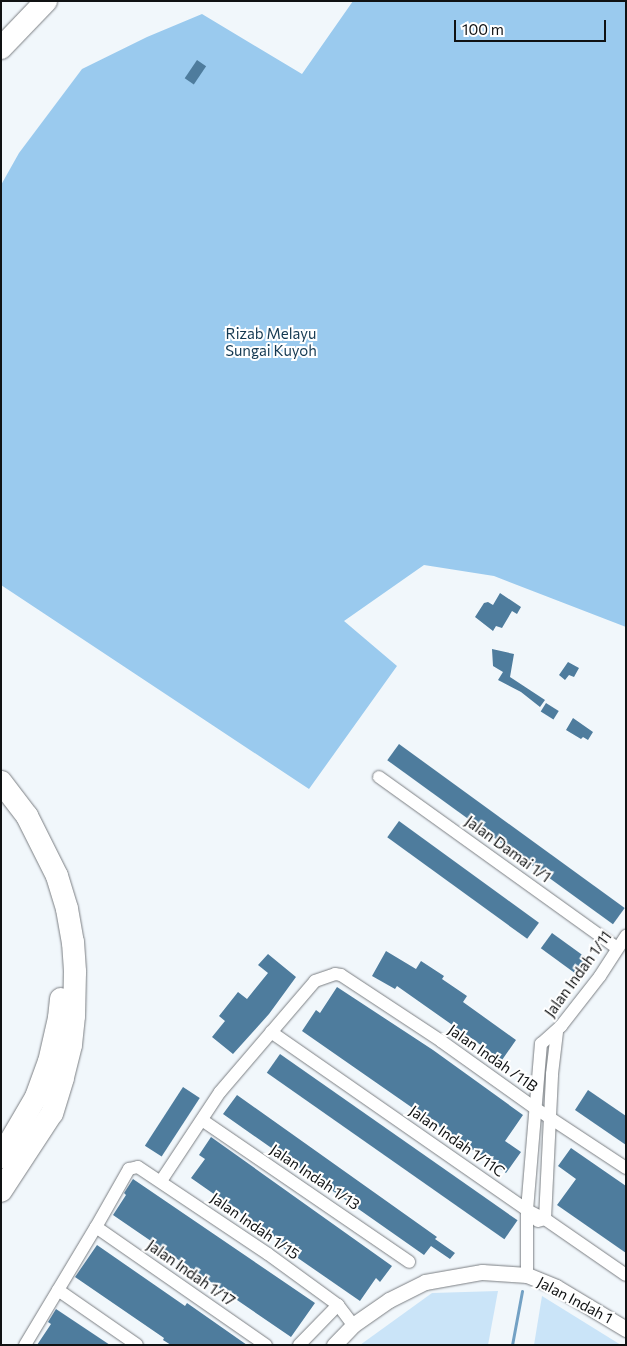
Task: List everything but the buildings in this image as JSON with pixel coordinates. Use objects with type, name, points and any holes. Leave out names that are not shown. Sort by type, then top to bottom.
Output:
[{"type":"highway","points":[[1,48],[46,1]]},
{"type":"highway","points":[[1,782],[27,816],[57,876],[68,917],[75,972],[71,1045],[58,1096],[43,1127],[1,1191]]},
{"type":"highway","points":[[1,801],[28,844],[42,877],[55,917],[62,973],[60,1018],[49,1062],[36,1097],[1,1158]]},
{"type":"street","name":"Jalan Damai 1/1","points":[[379,777],[617,948]]},
{"type":"street","name":"Jalan Indah 1/11","points":[[526,1275],[527,1210],[541,1044],[557,1032],[600,976],[626,936]]},
{"type":"street","name":"Jalan Indah /11B","points":[[271,1032],[315,982],[328,974],[341,975],[626,1168]]},
{"type":"street","points":[[161,1181],[220,1092],[271,1032]]},
{"type":"street","name":"Jalan Indah 1/11C","points":[[271,1032],[527,1210],[545,1219],[626,1275]]},
{"type":"street","name":"Jalan Indah 1/11","points":[[545,1219],[552,1074],[557,1032]]},
{"type":"street","name":"Jalan Indah 1/13","points":[[202,1120],[409,1262]]},
{"type":"street","name":"Jalan Indah 1/15","points":[[96,1227],[129,1169],[138,1167],[161,1181],[338,1306],[353,1325]]},
{"type":"street","points":[[527,1226],[545,1219]]},
{"type":"street","points":[[25,1345],[96,1227]]},
{"type":"street","name":"Jalan Indah 1/17","points":[[96,1227],[266,1345]]},
{"type":"street","name":"Jalan Indah 1","points":[[334,1345],[353,1325],[389,1300],[425,1282],[482,1272],[526,1275],[577,1299],[626,1329]]},
{"type":"street","points":[[58,1290],[137,1345]]},
{"type":"street","points":[[299,1345],[338,1306]]},
{"type":"shaded area","points":[[498,1291],[488,1345],[360,1345],[432,1293]]},
{"type":"shaded area","points":[[542,1296],[621,1345],[534,1345]]},
{"type":"green space","name":"Rizab Melayu Sungai Kuyoh","points":[[353,1],[626,1],[626,627],[494,576],[424,565],[344,621],[397,666],[309,789],[1,585],[1,185],[19,153],[82,69],[147,37],[202,14],[302,74]]},
{"type":"waterway","points":[[512,1345],[522,1291]]}]
